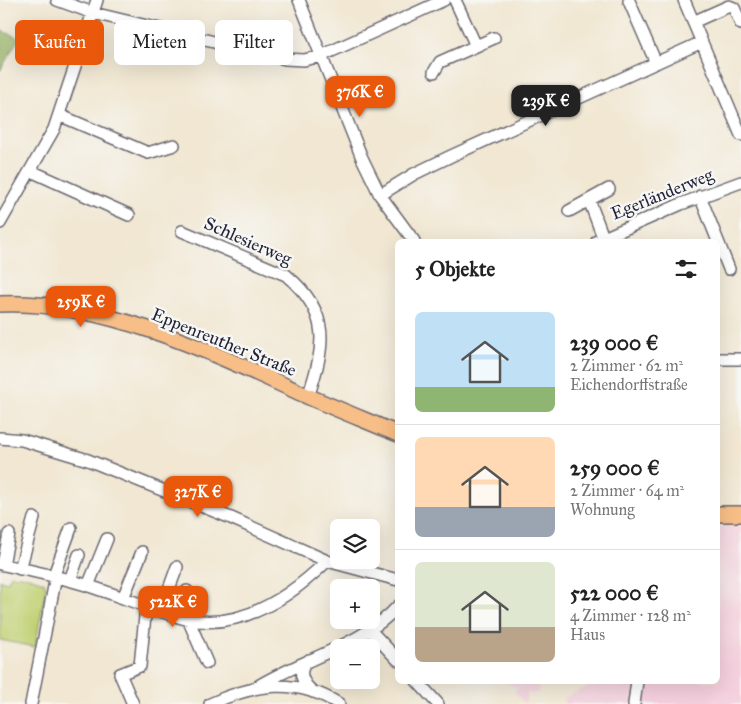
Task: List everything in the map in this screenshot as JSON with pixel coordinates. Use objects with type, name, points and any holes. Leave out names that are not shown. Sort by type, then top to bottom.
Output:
[{"type":"main road","name":"Eppenreuther Straße","points":[[0,304],[62,308],[121,322],[211,353],[395,433]]},
{"type":"main road","points":[[720,514],[741,514]]},
{"type":"street","points":[[57,0],[93,13],[285,59],[304,60],[321,56],[444,0]]},
{"type":"street","points":[[0,223],[31,171],[60,116],[97,0]]},
{"type":"street","points":[[299,0],[362,158],[380,195],[413,239]]},
{"type":"street","points":[[455,0],[476,46]]},
{"type":"street","points":[[684,0],[741,135]]},
{"type":"street","points":[[629,1],[656,63]]},
{"type":"street","points":[[693,22],[729,6],[734,8],[741,24]]},
{"type":"street","points":[[434,72],[440,62],[494,38]]},
{"type":"street","points":[[380,195],[429,167],[702,42]]},
{"type":"street","points":[[60,116],[148,153],[174,145]]},
{"type":"street","points":[[31,171],[128,215]]},
{"type":"street","name":"Egerländerweg","points":[[600,239],[700,196],[741,182]]},
{"type":"street","points":[[569,212],[609,189]]},
{"type":"street","points":[[700,196],[717,239]]},
{"type":"street","points":[[589,200],[600,239]]},
{"type":"street","name":"Schlesierweg","points":[[182,232],[286,276],[298,285],[318,315],[322,342],[320,360],[308,396]]},
{"type":"street","points":[[720,246],[729,269]]},
{"type":"street","points":[[720,359],[741,359]]},
{"type":"street","points":[[0,438],[38,444],[88,460],[230,518],[327,561],[395,579]]},
{"type":"street","points":[[20,569],[34,518]]},
{"type":"street","points":[[30,704],[55,576],[71,528]]},
{"type":"street","points":[[9,534],[2,565],[70,580],[183,617],[227,619],[259,610],[278,602],[300,586],[327,561]]},
{"type":"street","points":[[88,586],[107,540]]},
{"type":"street","points":[[123,598],[142,552]]},
{"type":"street","points":[[70,580],[79,555]]},
{"type":"street","points":[[161,611],[177,568]]},
{"type":"street","points":[[187,592],[183,617],[207,663]]},
{"type":"street","points":[[133,704],[120,674],[140,666],[146,606]]},
{"type":"street","points":[[255,688],[274,675],[370,630],[395,609]]},
{"type":"street","points":[[370,630],[395,657]]},
{"type":"street","points":[[313,657],[303,665],[302,674],[306,686],[313,692]]},
{"type":"street","points":[[420,684],[438,704]]},
{"type":"street","points":[[634,704],[637,684]]},
{"type":"street","points":[[210,704],[234,693],[255,688],[298,688],[313,692],[339,704]]},
{"type":"shaded area","points":[[720,526],[741,526],[741,704],[564,704],[563,698],[593,684],[720,684]]},
{"type":"shaded area","points":[[508,684],[540,684],[537,694],[528,692],[525,704],[514,691],[518,688]]},
{"type":"green space","points":[[0,30],[15,36],[15,45],[0,71]]},
{"type":"green space","points":[[11,575],[29,577],[44,582],[46,588],[35,647],[0,640],[0,580],[8,582]]}]
